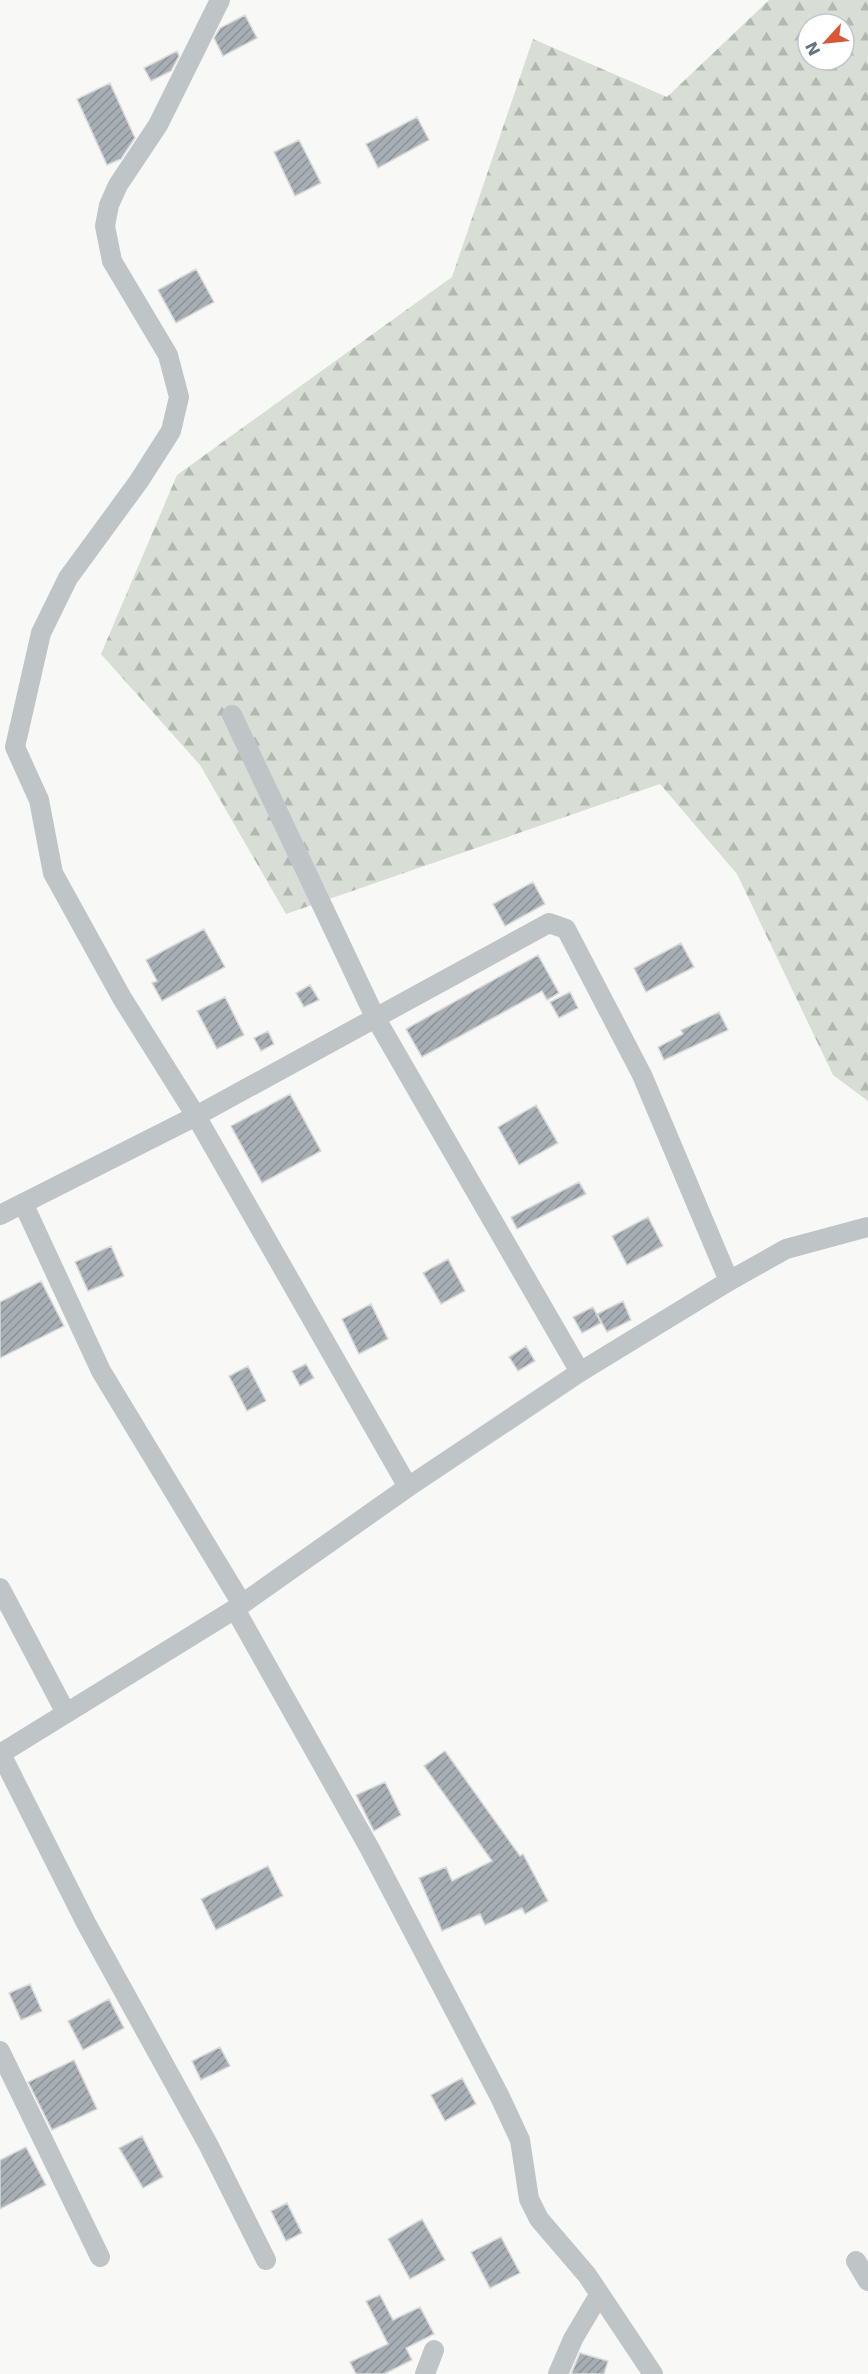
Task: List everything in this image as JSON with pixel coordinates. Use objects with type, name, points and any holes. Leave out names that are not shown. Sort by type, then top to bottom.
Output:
[{"type":"street","points":[[220,0],[158,126],[118,185],[109,205],[105,226],[112,261],[168,355],[179,397],[171,430],[139,481],[68,578],[41,633],[8,751],[39,800],[53,873],[122,998],[196,1116],[408,1487]]},
{"type":"street","points":[[232,715],[375,1017],[580,1372]]},
{"type":"street","points":[[0,1215],[196,1116],[549,923],[566,929],[642,1076],[729,1281]]},
{"type":"street","points":[[23,1203],[101,1371],[239,1606],[376,1859],[500,2097],[520,2140],[529,2199],[539,2219],[587,2276],[653,2374]]},
{"type":"street","points":[[266,2260],[209,2146],[86,1923],[0,1754],[239,1606],[408,1487],[580,1372],[729,1281],[786,1249],[868,1227]]},
{"type":"street","points":[[0,1588],[66,1713]]},
{"type":"street","points":[[0,2051],[100,2257]]},
{"type":"street","points":[[856,2261],[868,2281]]},
{"type":"street","points":[[558,2374],[573,2339],[599,2295]]},
{"type":"street","points":[[425,2374],[434,2350]]},
{"type":"green space","points":[[769,0],[868,0],[868,1101],[833,1075],[737,874],[660,784],[286,914],[200,765],[101,654],[177,475],[452,277],[533,39],[667,97]]},
{"type":"building","points":[[245,15],[257,38],[223,56],[214,38],[220,28]]},
{"type":"building","points":[[177,51],[179,56],[171,71],[151,81],[144,68]]},
{"type":"building","points":[[110,83],[135,138],[121,159],[107,165],[77,99]]},
{"type":"building","points":[[417,117],[429,140],[378,168],[366,144]]},
{"type":"building","points":[[299,140],[321,183],[295,196],[274,152]]},
{"type":"building","points":[[196,269],[214,302],[176,323],[158,290]]},
{"type":"building","points":[[533,882],[545,904],[505,926],[493,904]]},
{"type":"building","points":[[204,929],[225,967],[162,1001],[152,983],[157,981],[146,960]]},
{"type":"building","points":[[681,943],[694,967],[646,992],[634,968]]},
{"type":"building","points":[[538,955],[559,993],[547,1000],[542,991],[422,1057],[406,1029]]},
{"type":"building","points":[[310,985],[319,1000],[304,1007],[296,993]]},
{"type":"building","points":[[570,992],[578,1008],[559,1018],[550,1002]]},
{"type":"building","points":[[225,997],[244,1035],[217,1049],[197,1011]]},
{"type":"building","points":[[719,1012],[728,1030],[664,1060],[658,1047],[683,1034],[681,1030]]},
{"type":"building","points":[[268,1031],[274,1044],[261,1051],[254,1038]]},
{"type":"building","points":[[290,1094],[321,1151],[262,1183],[231,1126]]},
{"type":"building","points":[[536,1105],[558,1143],[519,1165],[498,1127]]},
{"type":"building","points":[[579,1182],[586,1194],[517,1229],[511,1217]]},
{"type":"building","points":[[648,1217],[663,1246],[627,1265],[612,1236]]},
{"type":"building","points":[[111,1246],[124,1276],[88,1291],[75,1262]]},
{"type":"building","points":[[448,1259],[465,1291],[441,1304],[423,1273]]},
{"type":"building","points":[[41,1281],[64,1326],[0,1358],[0,1302]]},
{"type":"building","points":[[623,1301],[631,1320],[607,1332],[597,1314]]},
{"type":"building","points":[[371,1304],[388,1339],[359,1354],[342,1319]]},
{"type":"building","points":[[593,1307],[601,1323],[582,1333],[573,1317]]},
{"type":"building","points":[[526,1346],[535,1361],[518,1371],[509,1357]]},
{"type":"building","points":[[306,1364],[314,1378],[300,1386],[292,1371]]},
{"type":"building","points":[[248,1366],[266,1401],[247,1411],[229,1376]]},
{"type":"building","points":[[445,1751],[520,1856],[523,1854],[548,1901],[525,1914],[522,1908],[485,1925],[480,1914],[442,1931],[419,1878],[446,1867],[452,1881],[492,1861],[424,1766]]},
{"type":"building","points":[[385,1782],[401,1815],[374,1831],[356,1795]]},
{"type":"building","points":[[268,1866],[283,1896],[216,1930],[201,1899]]},
{"type":"building","points":[[30,1984],[42,2011],[21,2020],[9,1993]]},
{"type":"building","points":[[109,1999],[124,2028],[83,2050],[68,2021]]},
{"type":"building","points":[[220,2047],[230,2066],[201,2080],[192,2061]]},
{"type":"building","points":[[74,2060],[97,2109],[52,2130],[28,2082]]},
{"type":"building","points":[[462,2078],[476,2104],[445,2121],[431,2095]]},
{"type":"building","points":[[142,2136],[163,2177],[143,2188],[119,2148]]},
{"type":"building","points":[[26,2147],[46,2185],[0,2209],[0,2160]]},
{"type":"building","points":[[287,2203],[302,2233],[286,2241],[271,2211]]},
{"type":"building","points":[[422,2219],[445,2260],[410,2279],[388,2239]]},
{"type":"building","points":[[501,2237],[520,2273],[490,2288],[471,2252]]},
{"type":"building","points":[[380,2295],[393,2320],[420,2307],[434,2334],[406,2348],[412,2360],[384,2374],[356,2374],[350,2362],[388,2344],[366,2301]]},
{"type":"building","points":[[580,2353],[608,2361],[604,2374],[571,2374]]}]
